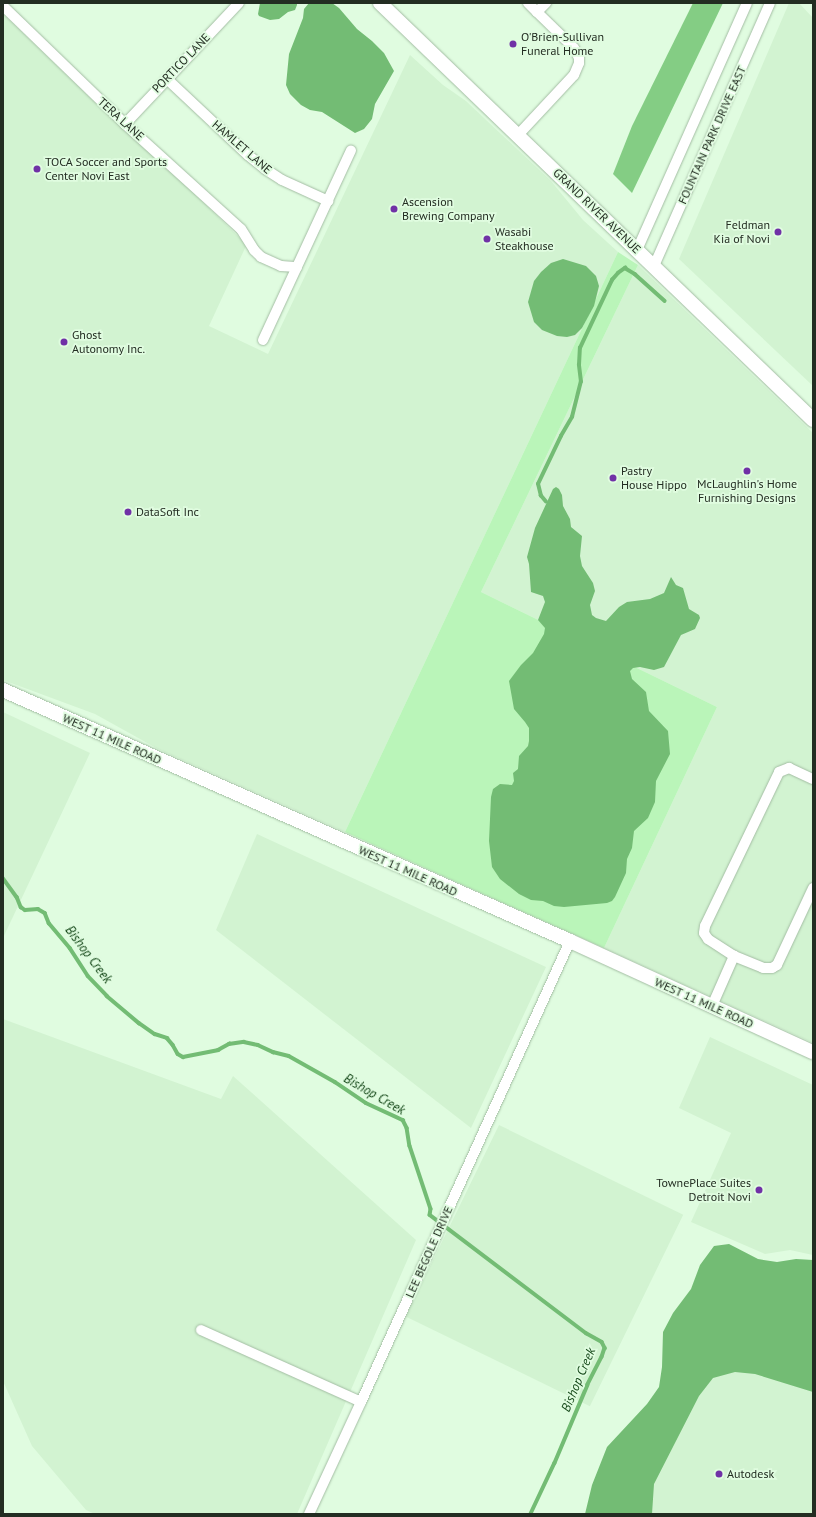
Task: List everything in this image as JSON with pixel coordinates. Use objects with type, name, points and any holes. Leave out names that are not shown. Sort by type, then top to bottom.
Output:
[{"type":"street","name":"PORTICO LANE","points":[[125,124],[239,3]]},
{"type":"street","name":"GRAND RIVER AVENUE","points":[[380,3],[813,420]]},
{"type":"street","points":[[518,135],[574,75],[579,63],[579,58],[574,48],[528,3]]},
{"type":"street","points":[[537,12],[546,3]]},
{"type":"street","name":"FOUNTAIN PARK DRIVE EAST","points":[[637,250],[747,3]]},
{"type":"street","name":"FOUNTAIN PARK DRIVE EAST","points":[[654,266],[770,3]]},
{"type":"street","name":"TERA LANE","points":[[3,6],[125,124],[241,229],[254,250],[261,257],[281,266],[297,267]]},
{"type":"street","name":"HAMLET LANE","points":[[167,78],[248,155],[265,169],[282,180],[328,201]]},
{"type":"street","points":[[263,340],[351,150]]},
{"type":"street","name":"WEST 11 MILE ROAD","points":[[3,690],[570,942],[813,1052]]},
{"type":"street","points":[[813,779],[789,768],[779,772],[705,926],[704,933],[708,938],[734,956],[763,968],[772,968],[777,965],[813,888]]},
{"type":"street","name":"LEE BEGOLE DRIVE","points":[[310,1514],[570,942]]},
{"type":"street","points":[[712,1006],[734,956]]},
{"type":"street","points":[[201,1330],[361,1402]]},
{"type":"shaded area","points":[[260,3],[297,3],[297,5],[295,10],[288,12],[279,19],[270,20],[259,16]]},
{"type":"shaded area","points":[[309,3],[332,3],[339,8],[357,29],[384,53],[394,71],[375,104],[372,119],[364,129],[355,133],[322,112],[310,110],[301,105],[290,94],[286,85],[289,54],[303,18],[304,9]]},
{"type":"shaded area","points":[[693,3],[723,3],[632,193],[613,174],[632,126]]},
{"type":"shaded area","points":[[789,3],[799,3],[813,18],[813,386],[679,259]]},
{"type":"shaded area","points":[[3,14],[112,119],[177,177],[243,241],[246,246],[209,326],[268,354],[410,55],[443,85],[466,101],[551,181],[583,220],[618,252],[345,832],[158,749],[95,714],[3,680]]},
{"type":"shaded area","points":[[618,252],[638,265],[481,592],[717,707],[604,948],[345,832]]},
{"type":"shaded area","points":[[563,259],[586,266],[596,276],[599,286],[594,306],[582,328],[575,335],[567,337],[557,336],[542,330],[534,322],[528,302],[534,281],[541,272],[551,263]]},
{"type":"shaded area","points":[[638,265],[813,433],[813,1043],[604,948],[717,707],[481,592]]},
{"type":"shaded area","points":[[556,487],[562,495],[563,506],[570,519],[571,527],[582,536],[580,556],[582,566],[593,583],[595,591],[590,605],[592,615],[606,621],[619,607],[627,602],[650,599],[664,593],[671,577],[676,585],[683,588],[689,609],[699,615],[700,618],[695,629],[681,635],[664,667],[654,670],[640,667],[633,668],[630,671],[632,679],[646,692],[649,711],[668,731],[670,754],[656,781],[655,802],[648,818],[634,831],[632,848],[627,859],[626,873],[615,897],[612,901],[607,903],[564,907],[554,906],[543,901],[531,900],[519,894],[500,879],[492,867],[489,841],[491,797],[493,789],[500,784],[512,785],[514,781],[513,773],[518,769],[519,756],[528,746],[529,741],[529,728],[514,709],[509,681],[521,665],[533,653],[544,634],[545,628],[538,620],[545,602],[543,596],[531,592],[527,557],[535,528],[553,489]]},
{"type":"shaded area","points":[[3,712],[90,753],[3,938]]},
{"type":"shaded area","points":[[257,834],[546,967],[471,1128],[216,930]]},
{"type":"shaded area","points":[[3,1019],[221,1099],[233,1076],[416,1240],[297,1514],[95,1514],[86,1510],[32,1446],[3,1381]]},
{"type":"shaded area","points":[[710,1037],[813,1085],[813,1255],[790,1250],[765,1254],[691,1222],[731,1133],[679,1108]]},
{"type":"shaded area","points":[[499,1125],[683,1215],[590,1406],[406,1316]]},
{"type":"shaded area","points":[[729,1244],[758,1259],[777,1262],[796,1259],[813,1260],[813,1392],[755,1374],[735,1372],[713,1378],[699,1396],[654,1484],[652,1514],[585,1514],[592,1485],[607,1447],[647,1404],[659,1387],[662,1367],[663,1332],[673,1313],[691,1289],[700,1265],[714,1246]]},
{"type":"shaded area","points":[[813,1278],[813,1514],[634,1514],[705,1342]]},
{"type":"waterway","points":[[546,502],[541,496],[538,484],[561,436],[572,417],[581,382],[579,365],[580,348],[612,280],[625,268],[635,274],[665,301]]},
{"type":"waterway","name":"Bishop Creek","points":[[3,878],[17,897],[21,907],[25,910],[38,909],[45,913],[49,923],[70,948],[88,976],[107,996],[139,1023],[155,1034],[167,1038],[178,1054],[183,1057],[218,1050],[229,1044],[244,1042],[258,1045],[273,1052],[289,1056],[335,1082],[366,1103],[403,1120],[407,1128],[410,1146],[431,1209],[430,1215],[586,1333],[602,1342],[605,1348],[602,1357],[588,1385],[555,1463],[531,1514]]},
{"type":"place","name":"O'Brien-Sullivan Funeral Home","points":[[513,44]]},
{"type":"place","name":"TOCA Soccer and Sports Center Novi East","points":[[37,169]]},
{"type":"place","name":"Ascension Brewing Company","points":[[394,209]]},
{"type":"place","name":"Feldman Kia of Novi","points":[[778,232]]},
{"type":"place","name":"Wasabi Steakhouse","points":[[487,239]]},
{"type":"place","name":"Ghost Autonomy Inc.","points":[[64,342]]},
{"type":"place","name":"McLaughlin's Home Furnishing Designs","points":[[747,471]]},
{"type":"place","name":"Pastry House Hippo","points":[[613,478]]},
{"type":"place","name":"DataSoft Inc","points":[[128,512]]},
{"type":"place","name":"TownePlace Suites Detroit Novi","points":[[759,1190]]},
{"type":"place","name":"Autodesk","points":[[719,1474]]}]
